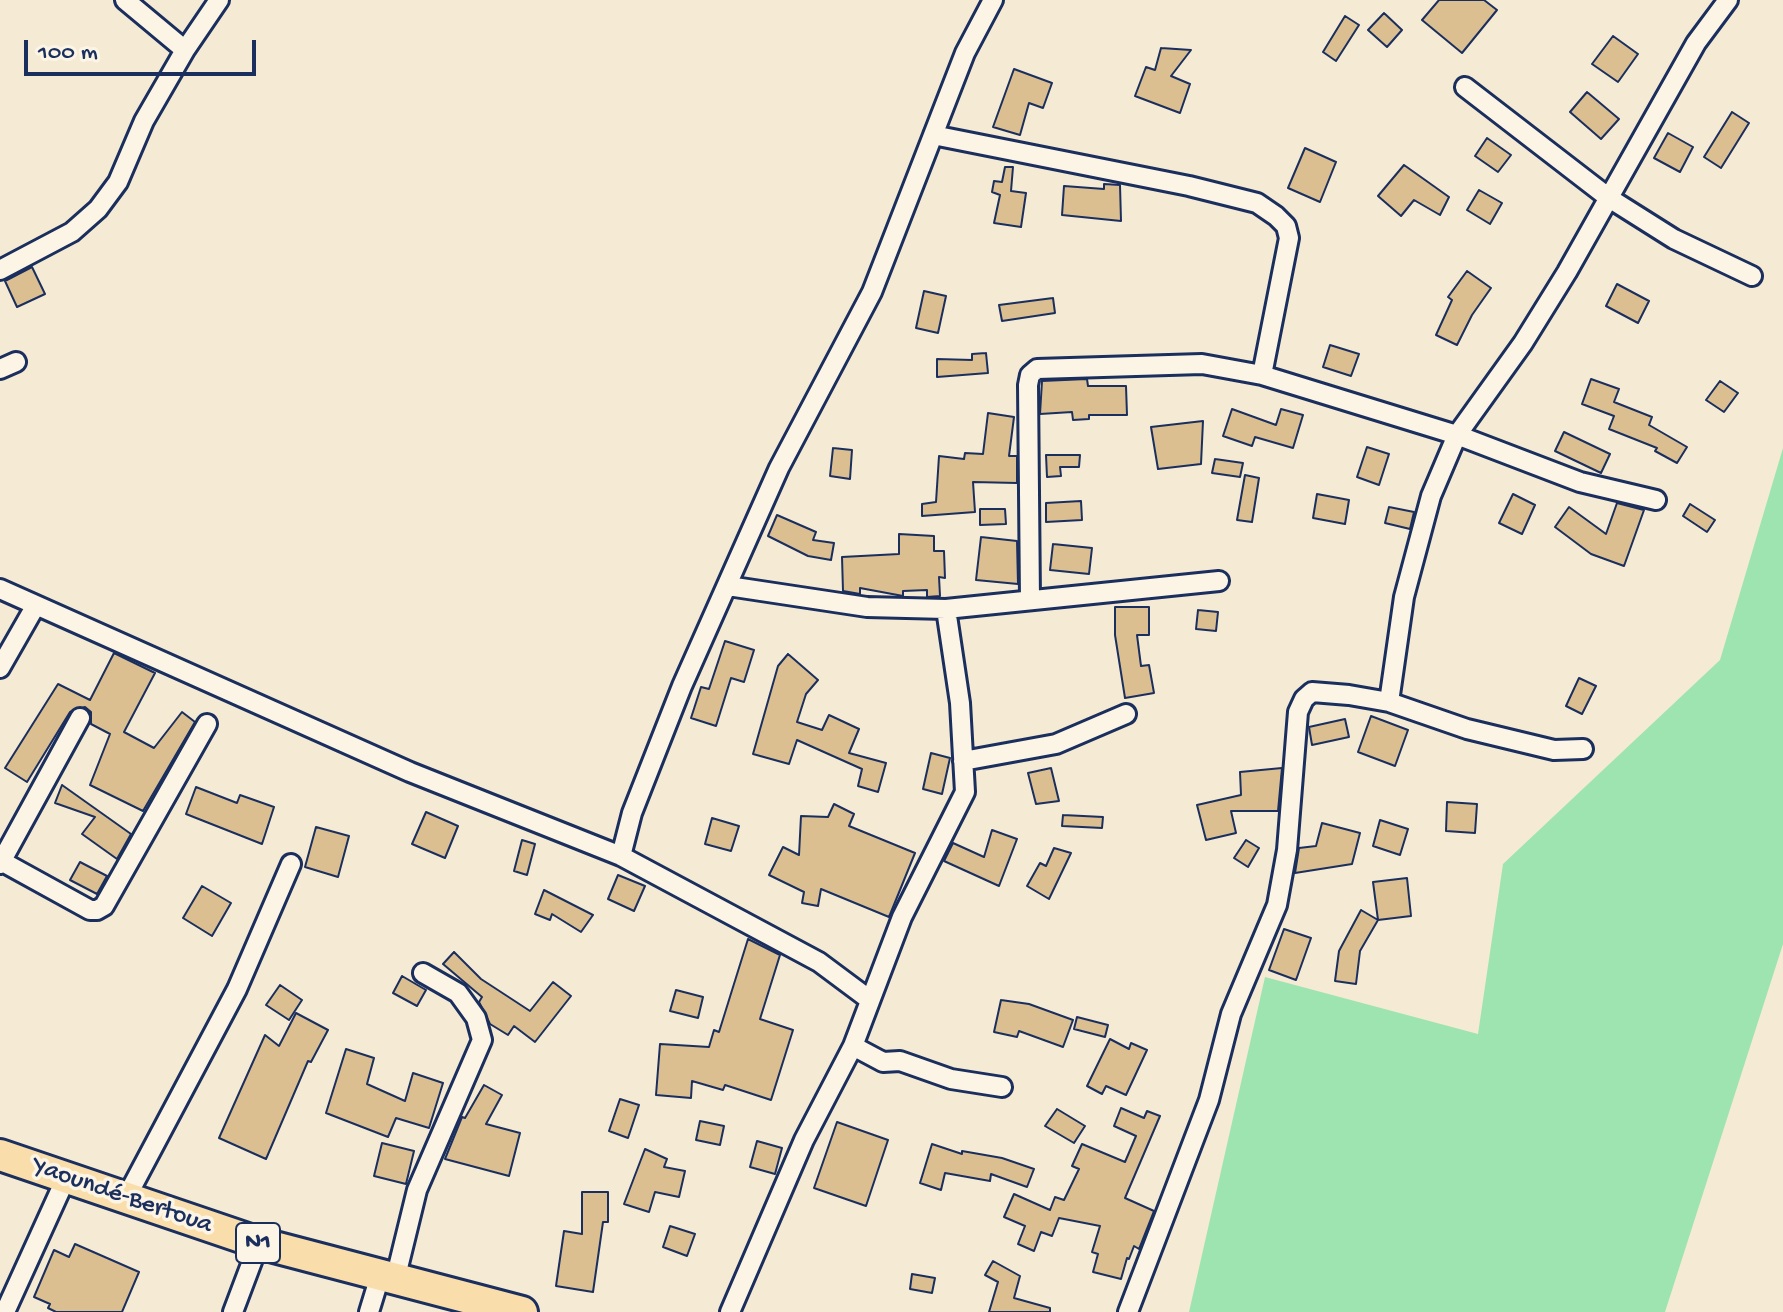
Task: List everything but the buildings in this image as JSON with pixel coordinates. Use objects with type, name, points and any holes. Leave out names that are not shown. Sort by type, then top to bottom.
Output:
[{"type":"highway","name":"Yaoundé-Bertoua","points":[[0,1155],[259,1243],[522,1312]]},
{"type":"street","points":[[125,0],[185,50]]},
{"type":"street","points":[[0,270],[72,232],[98,209],[118,182],[144,121],[185,50],[219,0]]},
{"type":"street","points":[[621,856],[632,813],[682,686],[779,468],[872,292],[965,53],[993,0]]},
{"type":"street","points":[[1389,702],[1404,597],[1431,496],[1457,435],[1523,343],[1696,43],[1728,0]]},
{"type":"street","points":[[1465,87],[1609,198],[1674,239],[1752,276]]},
{"type":"street","points":[[933,135],[1189,186],[1257,203],[1276,216],[1286,226],[1289,238],[1262,375]]},
{"type":"street","points":[[1030,600],[1030,375],[1037,369],[1202,364],[1262,375],[1457,435],[1580,482],[1656,500]]},
{"type":"street","points":[[728,586],[867,607],[946,609],[1219,581]]},
{"type":"street","points":[[0,589],[410,772],[621,856],[819,962],[870,1000]]},
{"type":"street","points":[[0,668],[36,605]]},
{"type":"street","points":[[730,1312],[804,1140],[853,1046],[902,917],[965,792],[960,703],[946,609]]},
{"type":"street","points":[[1128,1312],[1209,1100],[1231,1014],[1277,905],[1287,850],[1300,704],[1312,692],[1389,702],[1467,729],[1554,750],[1583,749]]},
{"type":"street","points":[[963,761],[1056,744],[1126,714]]},
{"type":"street","points":[[80,718],[1,862],[90,910],[104,906],[207,724]]},
{"type":"street","points":[[126,1198],[237,989],[291,864]]},
{"type":"street","points":[[369,1312],[387,1278],[417,1190],[482,1040],[476,1018],[458,993],[423,973]]},
{"type":"street","points":[[853,1046],[883,1062],[900,1061],[951,1079],[1002,1087]]},
{"type":"street","points":[[5,1312],[66,1178]]},
{"type":"street","points":[[233,1312],[259,1243]]},
{"type":"green space","points":[[1783,448],[1783,944],[1665,1312],[1189,1312],[1265,977],[1478,1034],[1503,864],[1720,660]]}]
